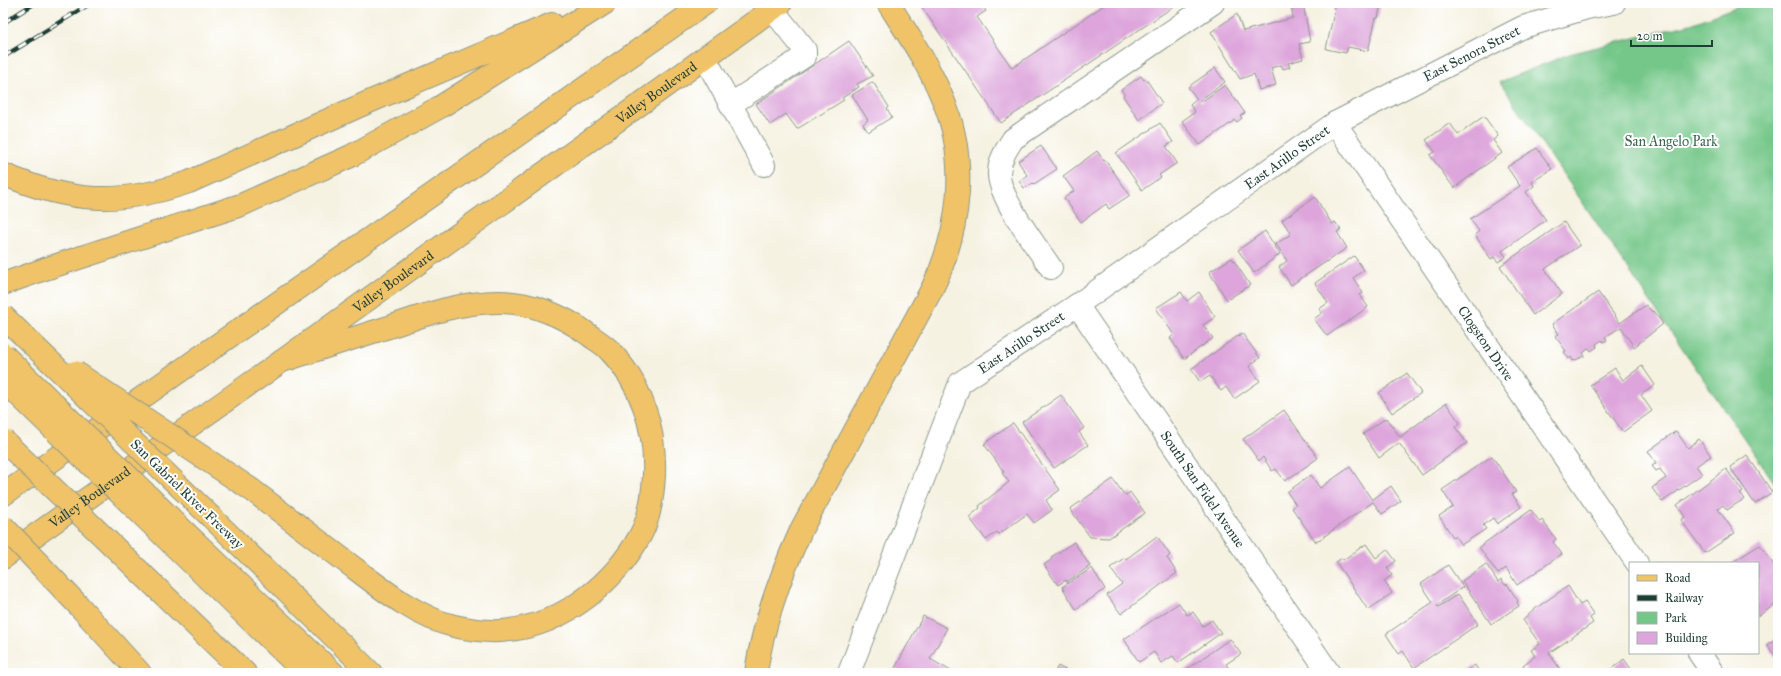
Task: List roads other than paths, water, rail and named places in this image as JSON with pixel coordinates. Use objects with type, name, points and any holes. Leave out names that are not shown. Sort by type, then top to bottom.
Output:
[{"type":"main road","points":[[3,174],[32,186],[65,195],[110,198],[134,196],[164,190],[189,182],[364,104],[601,3]]},
{"type":"main road","points":[[3,284],[241,205],[351,156],[440,107],[605,3]]},
{"type":"main road","points":[[3,495],[706,3]]},
{"type":"main road","points":[[756,673],[762,641],[775,594],[792,551],[805,523],[932,290],[939,275],[953,232],[958,201],[958,171],[955,141],[947,111],[936,84],[920,54],[888,3]]},
{"type":"main road","name":"Valley Boulevard","points":[[3,558],[282,361],[777,6]]},
{"type":"main road","points":[[27,341],[252,490],[392,596],[420,612],[452,625],[485,631],[510,630],[548,621],[578,604],[604,584],[624,560],[642,532],[653,494],[655,454],[652,433],[638,391],[625,369],[608,349],[577,326],[548,312],[523,304],[499,302],[475,303],[441,310],[282,361]]},
{"type":"main road","name":"San Gabriel River Freeway","points":[[3,316],[27,341],[372,673]]},
{"type":"main road","points":[[3,354],[305,673]]},
{"type":"main road","points":[[3,380],[179,539],[333,673]]},
{"type":"main road","points":[[3,440],[245,673]]},
{"type":"main road","points":[[3,526],[140,673]]},
{"type":"street","points":[[1051,268],[1002,190],[999,173],[1003,154],[1013,139],[1213,3]]},
{"type":"street","name":"East Senora Street","points":[[1335,123],[1523,27],[1578,7],[1614,3]]},
{"type":"street","points":[[731,104],[805,56],[805,50],[777,6]]},
{"type":"street","points":[[705,58],[764,165]]},
{"type":"street","name":"East Arillo Street","points":[[849,673],[960,383],[1077,305],[1335,123]]},
{"type":"street","name":"Clogston Drive","points":[[1335,123],[1636,562]]},
{"type":"street","name":"South San Fidel Avenue","points":[[1077,305],[1329,673]]},
{"type":"street","points":[[1700,654],[1712,673]]},
{"type":"railway","points":[[3,23],[35,3]]},
{"type":"railway","points":[[3,57],[91,3]]},
{"type":"park label","name":"San Angelo Park","points":[[1671,141]]}]
